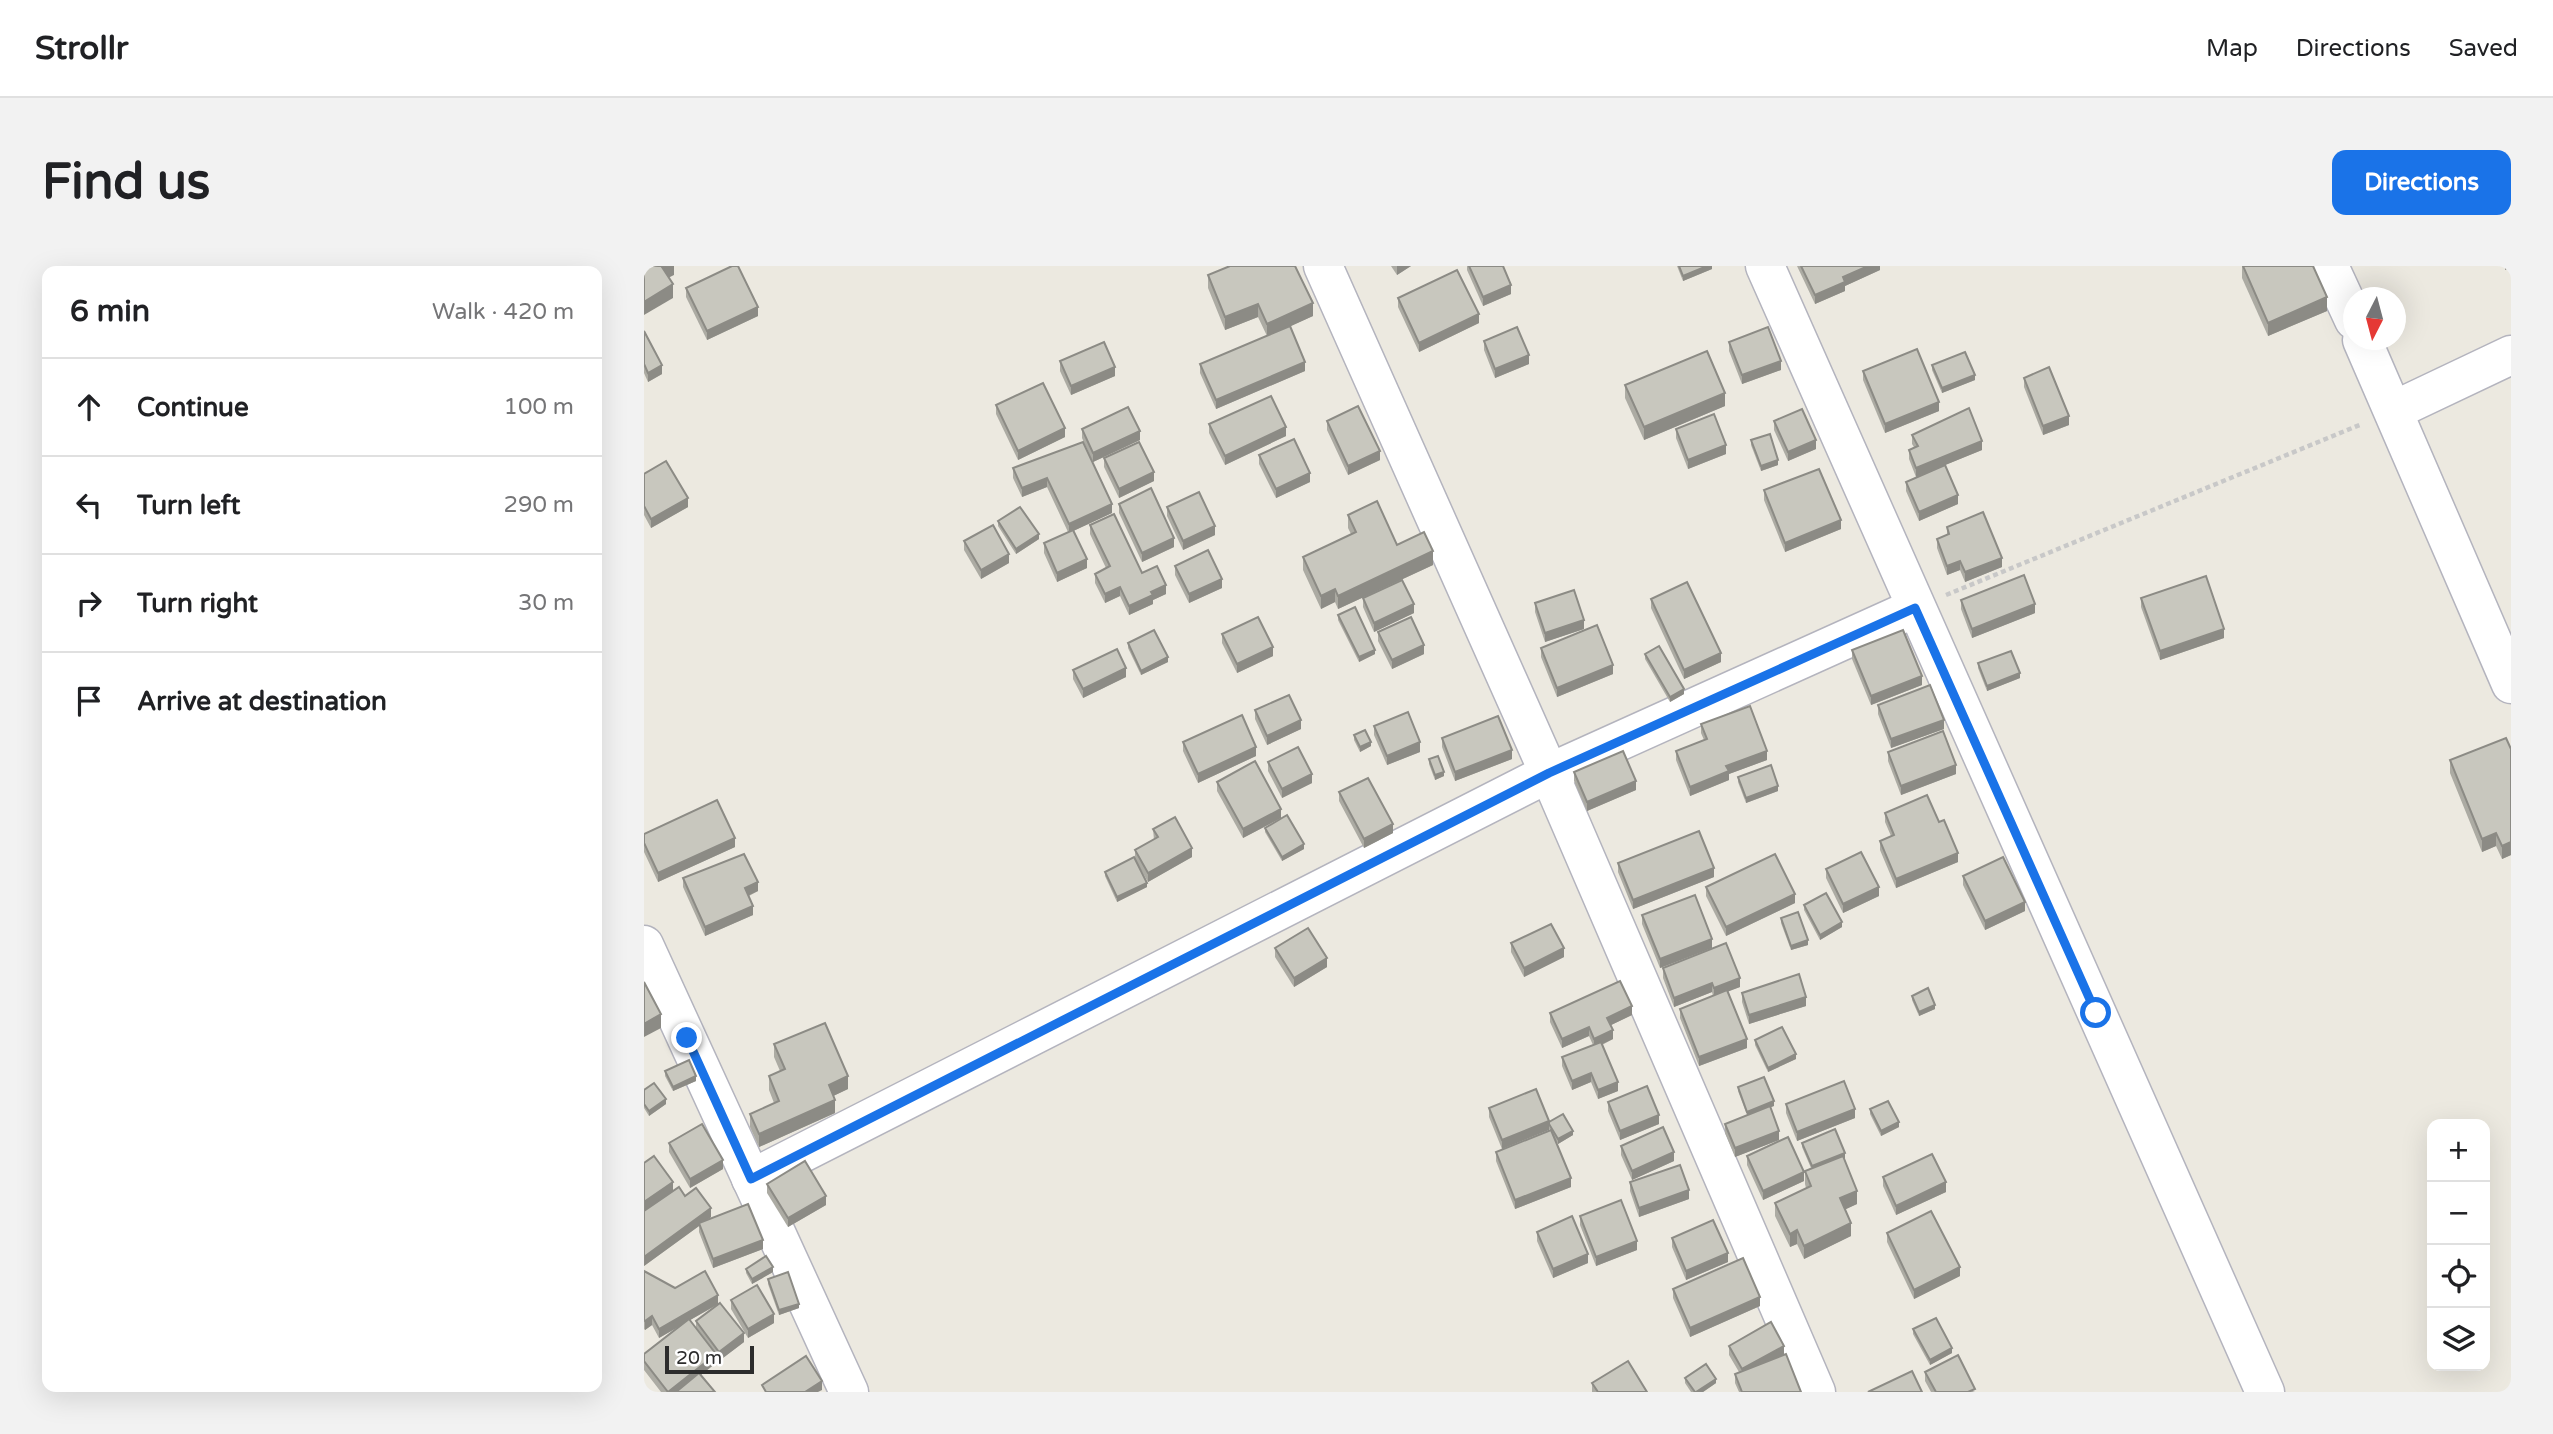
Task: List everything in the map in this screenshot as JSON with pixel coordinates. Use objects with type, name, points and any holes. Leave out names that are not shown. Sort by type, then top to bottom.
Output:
[{"type":"street","points":[[1324,266],[1549,773],[1816,1392]]},
{"type":"street","points":[[1765,266],[2265,1392]]},
{"type":"street","points":[[2329,266],[2343,296]]},
{"type":"street","points":[[2367,350],[2395,410],[2511,684]]},
{"type":"street","points":[[2395,410],[2511,355]]},
{"type":"street","points":[[751,1179],[1549,773],[1915,608]]},
{"type":"street","points":[[644,945],[849,1392]]},
{"type":"path","points":[[1915,608],[2395,410]]},
{"type":"building","points":[[644,266],[665,266],[662,267],[673,284],[644,302]]},
{"type":"building","points":[[732,266],[738,266],[758,307],[707,331],[686,288]]},
{"type":"building","points":[[1230,266],[1295,266],[1313,303],[1267,324],[1258,304],[1225,317],[1208,275]]},
{"type":"building","points":[[1469,266],[1503,266],[1511,285],[1483,297]]},
{"type":"building","points":[[1679,266],[1707,266],[1683,276]]},
{"type":"building","points":[[1801,266],[1868,266],[1843,277],[1845,282],[1815,295]]},
{"type":"building","points":[[2243,266],[2313,266],[2327,297],[2268,323]]},
{"type":"building","points":[[1457,270],[1479,314],[1419,343],[1398,298]]},
{"type":"building","points":[[1290,326],[1305,362],[1216,400],[1200,364]]},
{"type":"building","points":[[1517,327],[1529,355],[1495,369],[1484,341]]},
{"type":"building","points":[[1768,327],[1781,361],[1742,375],[1729,342]]},
{"type":"building","points":[[644,331],[662,365],[648,373],[644,364]]},
{"type":"building","points":[[1104,342],[1115,367],[1071,386],[1060,361]]},
{"type":"building","points":[[1917,349],[1939,402],[1885,424],[1863,371]]},
{"type":"building","points":[[1707,351],[1725,393],[1644,427],[1625,385]]},
{"type":"building","points":[[1965,352],[1975,375],[1942,388],[1932,365]]},
{"type":"building","points":[[2049,367],[2069,416],[2043,426],[2024,378]]},
{"type":"building","points":[[1043,383],[1065,428],[1018,451],[996,405]]},
{"type":"building","points":[[1271,396],[1286,427],[1225,456],[1209,424]]},
{"type":"building","points":[[1358,406],[1380,451],[1348,466],[1327,421]]},
{"type":"building","points":[[1128,407],[1140,431],[1093,453],[1082,429]]},
{"type":"building","points":[[1969,408],[1982,441],[1916,468],[1909,450],[1918,446],[1912,435]]},
{"type":"building","points":[[1802,409],[1816,440],[1788,452],[1774,421]]},
{"type":"building","points":[[1714,414],[1726,445],[1688,460],[1676,429]]},
{"type":"building","points":[[1770,434],[1778,460],[1761,466],[1751,440]]},
{"type":"building","points":[[1294,439],[1310,473],[1276,489],[1259,455]]},
{"type":"building","points":[[1083,442],[1112,504],[1069,524],[1047,478],[1022,488],[1013,468]]},
{"type":"building","points":[[1139,442],[1154,472],[1119,489],[1104,458]]},
{"type":"building","points":[[666,461],[688,498],[651,519],[644,506],[644,474]]},
{"type":"building","points":[[1945,465],[1958,495],[1919,512],[1906,482]]},
{"type":"building","points":[[1819,469],[1841,520],[1785,543],[1764,490]]},
{"type":"building","points":[[1151,488],[1174,538],[1142,553],[1119,504]]},
{"type":"building","points":[[1199,492],[1215,526],[1183,541],[1167,507]]},
{"type":"building","points":[[1377,501],[1397,545],[1424,532],[1433,551],[1338,596],[1335,589],[1321,596],[1303,557],[1356,532],[1348,515]]},
{"type":"building","points":[[1020,507],[1039,534],[1016,549],[998,521]]},
{"type":"building","points":[[1983,512],[2002,558],[1965,572],[1960,561],[1947,566],[1937,539],[1949,534],[1947,527]]},
{"type":"building","points":[[1114,514],[1142,573],[1157,566],[1166,585],[1151,592],[1153,595],[1129,606],[1120,587],[1105,594],[1095,574],[1110,566],[1090,525]]},
{"type":"building","points":[[993,525],[1009,554],[981,570],[964,541]]},
{"type":"building","points":[[1073,530],[1087,559],[1057,573],[1044,543]]},
{"type":"building","points":[[1208,550],[1222,579],[1189,594],[1175,566]]},
{"type":"building","points":[[2024,575],[2035,604],[1972,629],[1961,600]]},
{"type":"building","points":[[2206,576],[2224,629],[2160,651],[2141,598]]},
{"type":"building","points":[[1402,580],[1414,604],[1374,623],[1363,598]]},
{"type":"building","points":[[1687,582],[1721,653],[1684,670],[1651,599]]},
{"type":"building","points":[[1574,590],[1584,620],[1545,633],[1535,603]]},
{"type":"building","points":[[1355,607],[1375,650],[1359,657],[1338,615]]},
{"type":"building","points":[[1258,617],[1273,647],[1237,664],[1222,634]]},
{"type":"building","points":[[1411,617],[1424,645],[1392,660],[1378,632]]},
{"type":"building","points":[[1597,625],[1613,665],[1557,688],[1541,648]]},
{"type":"building","points":[[1154,630],[1168,657],[1141,671],[1128,643]]},
{"type":"building","points":[[1903,630],[1922,676],[1871,696],[1852,650]]},
{"type":"building","points":[[1659,646],[1684,689],[1670,697],[1645,654]]},
{"type":"building","points":[[1117,649],[1126,668],[1083,689],[1073,670]]},
{"type":"building","points":[[2011,651],[2020,673],[1987,686],[1978,663]]},
{"type":"building","points":[[1930,685],[1944,720],[1891,739],[1878,705]]},
{"type":"building","points":[[1289,695],[1301,720],[1267,736],[1255,710]]},
{"type":"building","points":[[1750,706],[1767,751],[1726,766],[1729,771],[1690,787],[1676,751],[1707,739],[1701,724]]},
{"type":"building","points":[[1408,712],[1420,742],[1387,756],[1374,726]]},
{"type":"building","points":[[1242,715],[1256,747],[1198,774],[1183,742]]},
{"type":"building","points":[[1498,716],[1512,750],[1455,772],[1442,738]]},
{"type":"building","points":[[1365,730],[1371,742],[1360,747],[1354,735]]},
{"type":"building","points":[[1943,731],[1956,765],[1901,786],[1888,752]]},
{"type":"building","points":[[2506,738],[2511,749],[2511,842],[2502,846],[2496,833],[2482,839],[2450,760]]},
{"type":"building","points":[[1298,747],[1312,774],[1282,789],[1268,762]]},
{"type":"building","points":[[1623,751],[1636,781],[1587,802],[1574,772]]},
{"type":"building","points":[[1438,756],[1444,772],[1435,775],[1429,759]]},
{"type":"building","points":[[1255,761],[1281,809],[1243,829],[1217,782]]},
{"type":"building","points":[[1771,765],[1778,786],[1746,798],[1738,777]]},
{"type":"building","points":[[1368,778],[1393,824],[1364,839],[1339,792]]},
{"type":"building","points":[[1927,795],[1939,822],[1944,820],[1958,853],[1896,879],[1880,841],[1894,835],[1885,813]]},
{"type":"building","points":[[717,800],[735,838],[658,873],[644,843],[644,834]]},
{"type":"building","points":[[1287,815],[1304,844],[1282,857],[1265,828]]},
{"type":"building","points":[[1175,817],[1192,848],[1148,873],[1135,850],[1158,837],[1153,829]]},
{"type":"building","points":[[1699,831],[1714,868],[1633,900],[1618,863]]},
{"type":"building","points":[[1861,852],[1879,887],[1843,904],[1826,869]]},
{"type":"building","points":[[744,854],[758,882],[745,888],[753,906],[705,927],[683,878]]},
{"type":"building","points":[[1775,854],[1795,894],[1726,927],[1706,887]]},
{"type":"building","points":[[1134,857],[1147,883],[1117,897],[1105,872]]},
{"type":"building","points":[[2003,857],[2025,902],[1985,921],[1963,876]]},
{"type":"building","points":[[1826,893],[1842,922],[1820,935],[1804,905]]},
{"type":"building","points":[[1695,895],[1712,939],[1660,959],[1642,915]]},
{"type":"building","points":[[1798,912],[1808,940],[1791,946],[1781,918]]},
{"type":"building","points":[[1551,924],[1564,948],[1524,968],[1511,943]]},
{"type":"building","points":[[1308,928],[1327,958],[1294,978],[1275,948]]},
{"type":"building","points":[[1726,943],[1740,978],[1714,988],[1712,983],[1674,998],[1663,968]]},
{"type":"building","points":[[1799,974],[1806,997],[1749,1015],[1742,993]]},
{"type":"building","points":[[1620,981],[1632,1006],[1607,1018],[1613,1030],[1594,1039],[1589,1027],[1562,1039],[1550,1013]]},
{"type":"building","points":[[644,982],[661,1014],[644,1024]]},
{"type":"building","points":[[1928,988],[1935,1005],[1919,1012],[1912,996]]},
{"type":"building","points":[[1727,990],[1747,1039],[1699,1057],[1680,1009]]},
{"type":"building","points":[[825,1023],[848,1076],[829,1085],[835,1100],[759,1134],[750,1114],[779,1101],[769,1076],[785,1069],[774,1044]]},
{"type":"building","points":[[1782,1027],[1796,1054],[1768,1068],[1755,1040]]},
{"type":"building","points":[[1601,1042],[1618,1082],[1598,1090],[1591,1073],[1572,1081],[1562,1057]]},
{"type":"building","points":[[689,1060],[696,1076],[673,1087],[665,1071]]},
{"type":"building","points":[[1764,1077],[1774,1101],[1747,1112],[1738,1087]]},
{"type":"building","points":[[1844,1081],[1855,1109],[1797,1132],[1786,1104]]},
{"type":"building","points":[[654,1083],[666,1099],[649,1111],[644,1104],[644,1090]]},
{"type":"building","points":[[1647,1086],[1659,1115],[1620,1131],[1608,1102]]},
{"type":"building","points":[[1536,1089],[1549,1121],[1502,1140],[1489,1108]]},
{"type":"building","points":[[1888,1101],[1899,1122],[1881,1131],[1870,1109]]},
{"type":"building","points":[[1770,1106],[1779,1131],[1735,1148],[1725,1124]]},
{"type":"building","points":[[1563,1114],[1573,1131],[1558,1139],[1549,1122]]},
{"type":"building","points":[[702,1124],[723,1160],[690,1179],[669,1143]]},
{"type":"building","points":[[1663,1127],[1674,1152],[1632,1171],[1621,1146]]},
{"type":"building","points":[[1835,1129],[1845,1153],[1812,1166],[1802,1143]]},
{"type":"building","points":[[1551,1130],[1571,1178],[1515,1200],[1496,1152]]},
{"type":"building","points":[[1788,1137],[1804,1172],[1763,1191],[1747,1156]]},
{"type":"building","points":[[1932,1154],[1946,1182],[1896,1206],[1883,1177]]},
{"type":"building","points":[[654,1156],[673,1182],[644,1202],[644,1163]]},
{"type":"building","points":[[1843,1156],[1857,1191],[1840,1198],[1851,1223],[1804,1246],[1797,1230],[1790,1234],[1775,1203],[1811,1186],[1805,1171]]},
{"type":"building","points":[[805,1161],[826,1196],[788,1218],[767,1184]]},
{"type":"building","points":[[1680,1165],[1689,1190],[1639,1208],[1630,1182]]},
{"type":"building","points":[[679,1187],[685,1196],[696,1188],[711,1208],[644,1257],[644,1211]]},
{"type":"building","points":[[1621,1200],[1637,1241],[1596,1257],[1580,1216]]},
{"type":"building","points":[[748,1204],[763,1240],[713,1259],[699,1223]]},
{"type":"building","points":[[1931,1211],[1960,1267],[1914,1290],[1887,1233]]},
{"type":"building","points":[[1572,1216],[1588,1254],[1553,1269],[1537,1232]]},
{"type":"building","points":[[1713,1220],[1728,1253],[1686,1271],[1672,1238]]},
{"type":"building","points":[[766,1256],[773,1267],[752,1279],[746,1269]]},
{"type":"building","points":[[1743,1258],[1760,1297],[1690,1328],[1673,1289]]},
{"type":"building","points":[[644,1271],[675,1288],[705,1271],[718,1295],[659,1329],[652,1316],[644,1320]]},
{"type":"building","points":[[788,1272],[799,1304],[779,1310],[768,1279]]},
{"type":"building","points":[[757,1285],[774,1314],[748,1329],[731,1300]]},
{"type":"building","points":[[720,1303],[744,1333],[719,1352],[696,1321]]},
{"type":"building","points":[[1936,1318],[1952,1348],[1930,1360],[1913,1329]]},
{"type":"building","points":[[689,1319],[716,1354],[668,1392],[644,1361],[644,1354]]},
{"type":"building","points":[[1771,1322],[1784,1346],[1742,1369],[1729,1346]]},
{"type":"building","points":[[1786,1354],[1801,1392],[1742,1392],[1735,1374]]},
{"type":"building","points":[[1958,1355],[1975,1389],[1968,1392],[1936,1392],[1925,1372]]},
{"type":"building","points":[[806,1356],[822,1381],[805,1392],[766,1392],[762,1385]]},
{"type":"building","points":[[1628,1361],[1647,1392],[1598,1392],[1592,1383]]},
{"type":"building","points":[[1706,1364],[1716,1379],[1695,1392],[1685,1378]]},
{"type":"building","points":[[1912,1371],[1922,1392],[1868,1392]]},
{"type":"building","points":[[699,1373],[715,1392],[676,1392]]},
{"type":"route","points":[[687,1038],[751,1179],[1549,773],[1915,608],[2096,1013]]}]
